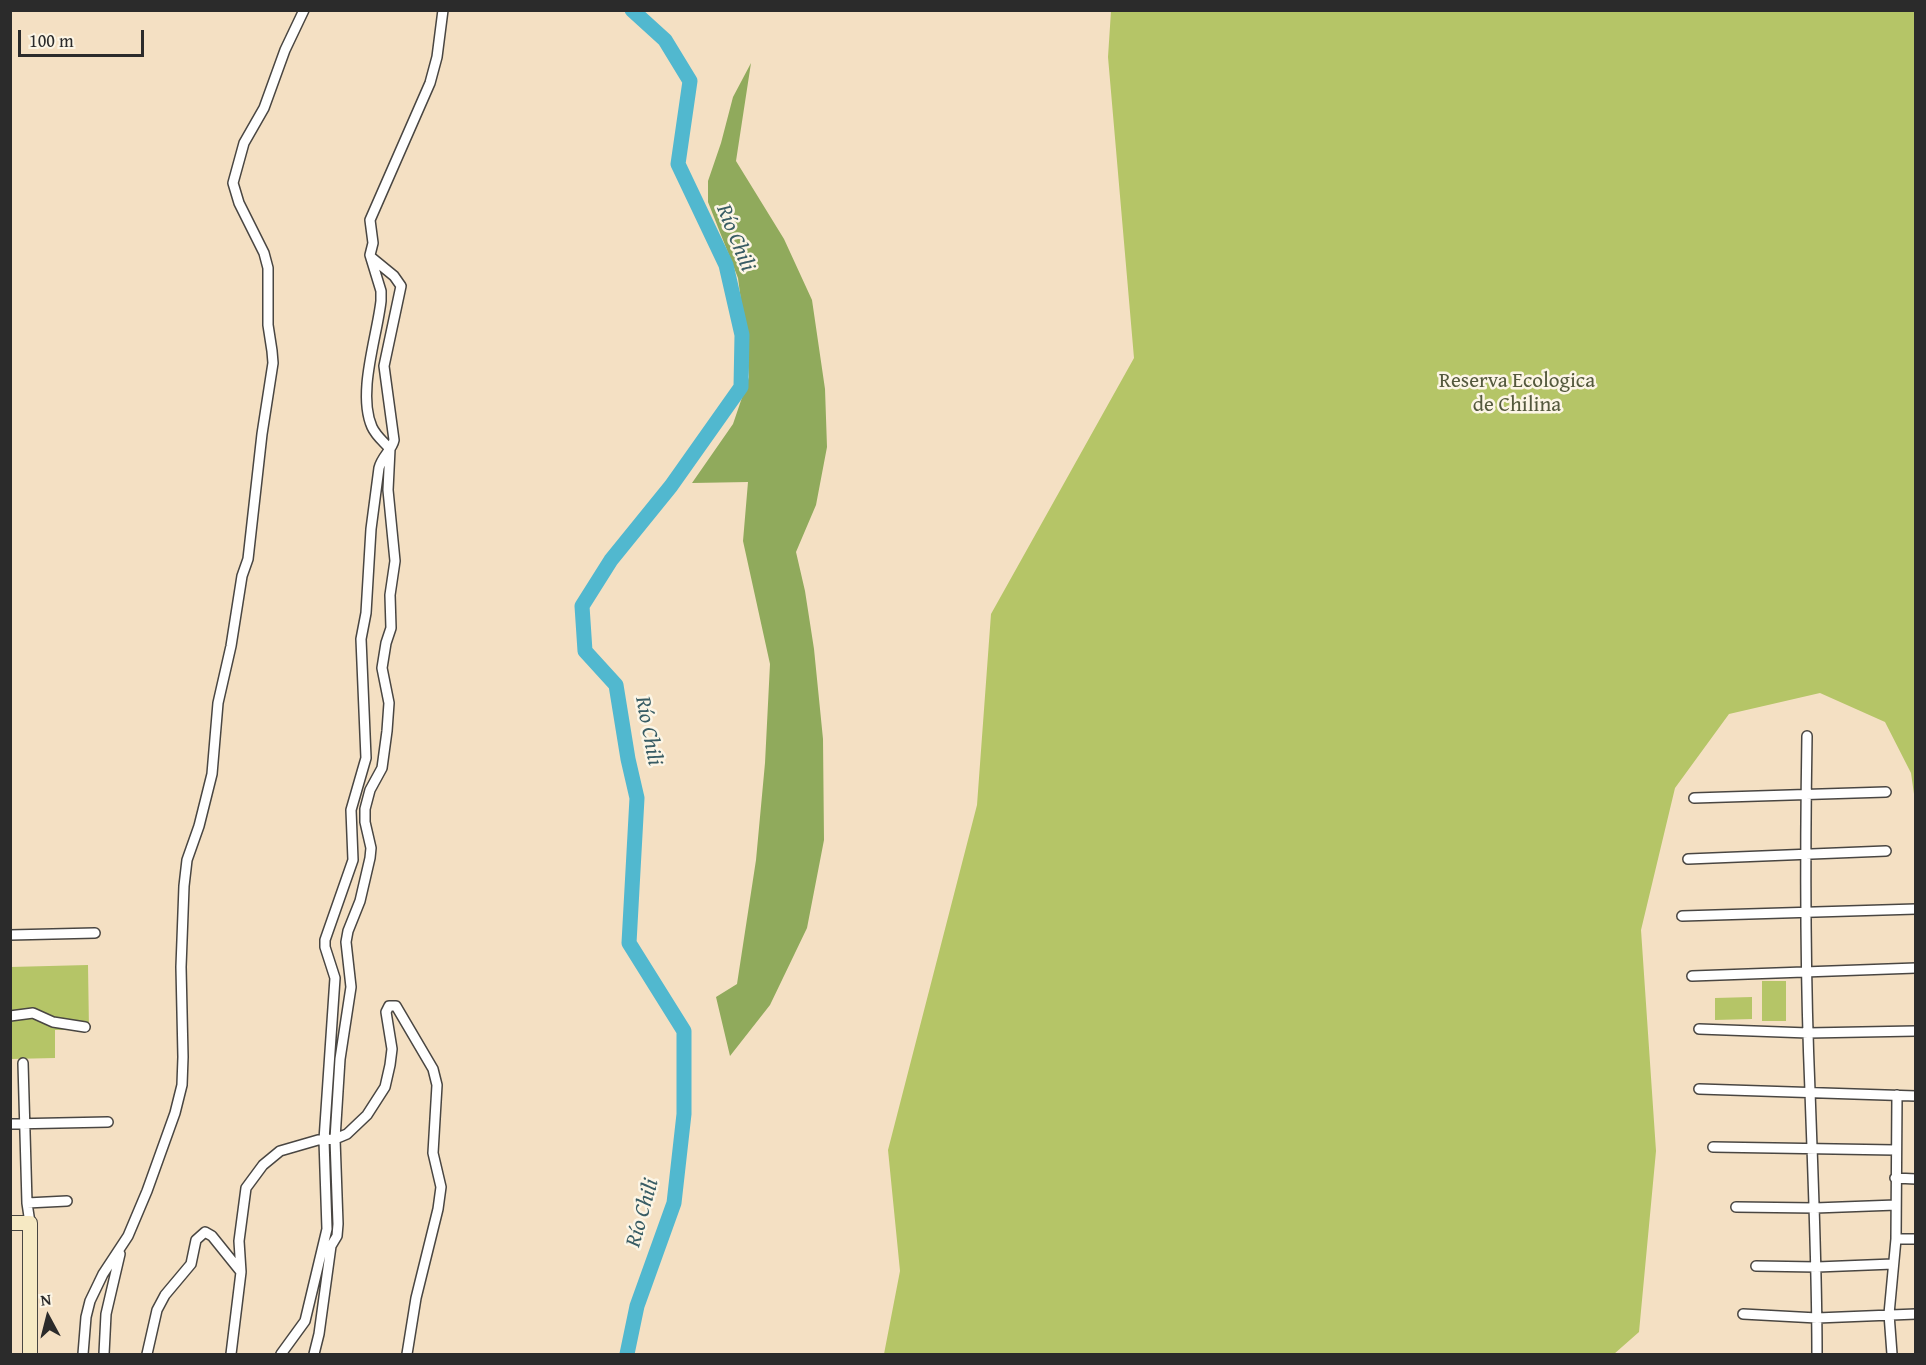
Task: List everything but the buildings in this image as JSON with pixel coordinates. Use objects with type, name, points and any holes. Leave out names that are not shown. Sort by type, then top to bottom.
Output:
[{"type":"main road","points":[[10,1223],[30,1223],[30,1354]]},
{"type":"street","points":[[83,1354],[86,1317],[90,1301],[96,1285],[128,1236],[176,1113],[182,1085],[181,967],[187,860],[199,826],[212,774],[218,704],[231,646],[242,576],[248,559],[262,434],[273,363],[268,326],[268,268],[264,253],[235,192],[233,183],[244,143],[264,108],[285,50],[304,10]]},
{"type":"street","points":[[390,449],[375,432],[369,414],[369,370],[381,301],[381,291],[370,255],[373,243],[370,229],[372,213],[399,159],[430,83],[437,57],[443,10]]},
{"type":"street","points":[[314,1354],[320,1334],[331,1246],[337,1236],[338,1224],[329,1139],[351,987],[347,937],[360,901],[370,858],[371,848],[365,822],[365,809],[370,790],[382,768],[388,703],[382,668],[391,628],[390,595],[395,561],[388,475],[390,449],[394,440],[384,366],[400,286],[393,276],[370,255]]},
{"type":"street","points":[[281,1354],[305,1321],[327,1229],[335,978],[325,940],[353,860],[351,810],[367,749],[363,711],[361,633],[366,613],[371,529],[379,468],[385,454],[390,449]]},
{"type":"street","points":[[1808,736],[1805,853],[1808,1033],[1817,1267],[1817,1354]]},
{"type":"street","points":[[1694,798],[1886,792]]},
{"type":"street","points":[[1688,859],[1886,851]]},
{"type":"street","points":[[1682,916],[1916,909]]},
{"type":"street","points":[[10,935],[95,933]]},
{"type":"street","points":[[1692,976],[1916,968]]},
{"type":"street","points":[[231,1354],[241,1272],[239,1241],[246,1188],[263,1165],[280,1151],[347,1134],[360,1123],[385,1087],[392,1049],[386,1012],[389,1006],[396,1006],[433,1069],[437,1085],[433,1153],[441,1187],[438,1209],[416,1298],[407,1354]]},
{"type":"street","points":[[10,1016],[33,1013],[53,1022],[85,1027]]},
{"type":"street","points":[[1699,1029],[1808,1033],[1916,1031]]},
{"type":"street","points":[[22,1063],[23,1124],[30,1223]]},
{"type":"street","points":[[1699,1089],[1916,1096]]},
{"type":"street","points":[[1892,1354],[1889,1314],[1896,1239],[1897,1095]]},
{"type":"street","points":[[10,1124],[108,1122]]},
{"type":"street","points":[[1713,1147],[1895,1150]]},
{"type":"street","points":[[1895,1178],[1916,1179]]},
{"type":"street","points":[[27,1203],[67,1201]]},
{"type":"street","points":[[1736,1207],[1815,1208],[1896,1205]]},
{"type":"street","points":[[147,1354],[157,1310],[165,1295],[191,1264],[199,1236],[205,1232],[212,1236],[241,1272]]},
{"type":"street","points":[[1896,1239],[1916,1239]]},
{"type":"street","points":[[104,1354],[106,1314],[122,1245]]},
{"type":"street","points":[[1756,1266],[1817,1267],[1893,1264]]},
{"type":"street","points":[[1743,1314],[1817,1318],[1916,1314]]},
{"type":"green space","name":"Reserva Ecologica de Chilina","points":[[1111,11],[1915,11],[1915,801],[1911,773],[1885,722],[1820,693],[1729,714],[1675,788],[1641,930],[1656,1151],[1639,1332],[1614,1354],[884,1354],[900,1271],[888,1150],[977,805],[991,614],[1134,358],[1108,57]]},
{"type":"green space","points":[[751,63],[736,161],[784,239],[812,300],[825,389],[827,447],[816,505],[796,552],[814,649],[823,739],[824,840],[807,928],[770,1005],[730,1056],[716,997],[737,984],[756,860],[765,763],[770,664],[743,541],[748,482],[692,483],[733,424],[749,377],[738,278],[708,202],[708,181],[733,97]]},
{"type":"green space","points":[[88,965],[89,1030],[55,1030],[55,1058],[11,1059],[10,967]]},
{"type":"green space","points":[[1762,981],[1786,981],[1786,1021],[1762,1021]]},
{"type":"green space","points":[[1752,997],[1752,1019],[1715,1020],[1715,998]]},
{"type":"waterway","name":"Río Chili","points":[[627,1354],[637,1306],[674,1203],[684,1114],[684,1031],[629,943],[637,798],[616,685],[585,651],[582,606],[611,560],[671,486],[741,387],[742,335],[726,265],[678,164],[690,81],[665,40],[632,10]]}]
